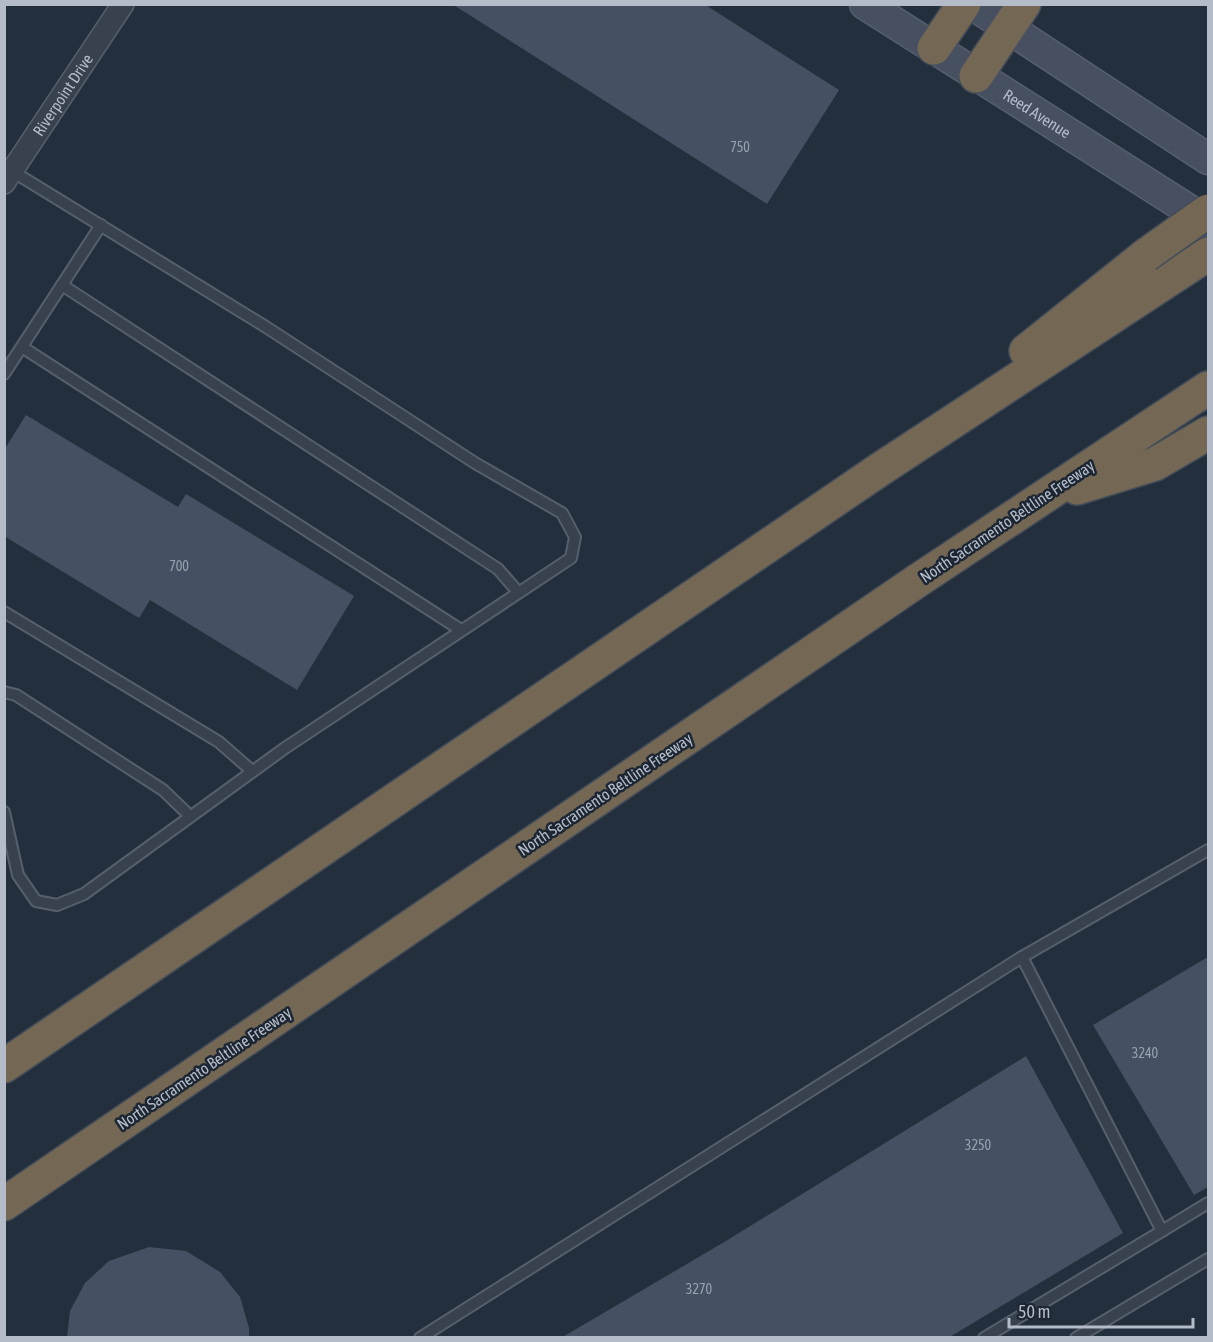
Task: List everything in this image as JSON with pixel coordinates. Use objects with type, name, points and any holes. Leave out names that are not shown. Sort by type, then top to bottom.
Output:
[{"type":"highway","points":[[934,48],[964,4]]},
{"type":"highway","points":[[976,76],[1016,16]]},
{"type":"highway","points":[[879,470],[1146,255],[1209,211]]},
{"type":"highway","points":[[4,1066],[879,470],[1209,254]]},
{"type":"highway","name":"North Sacramento Beltline Freeway","points":[[4,1204],[917,581],[1209,388]]},
{"type":"highway","points":[[1041,499],[1155,464],[1209,433]]},
{"type":"main road","name":"Reed Avenue","points":[[865,4],[1209,222]]},
{"type":"main road","points":[[972,4],[1016,16],[1209,159]]},
{"type":"street","name":"Riverpoint Drive","points":[[8,177],[123,4]]},
{"type":"lane","points":[[4,812],[18,875],[36,901],[57,905],[84,894],[252,771],[571,558],[575,537],[562,513],[475,463],[266,327],[101,225],[8,177]]},
{"type":"lane","points":[[4,374],[101,225]]},
{"type":"lane","points":[[62,285],[498,569],[518,592]]},
{"type":"lane","points":[[22,347],[460,630]]},
{"type":"lane","points":[[4,612],[219,742],[252,771]]},
{"type":"lane","points":[[4,692],[16,695],[163,790],[190,816]]},
{"type":"lane","points":[[420,1338],[1022,957],[1209,850]]},
{"type":"lane","points":[[1022,957],[1162,1231]]},
{"type":"lane","points":[[984,1338],[1209,1203]]},
{"type":"lane","points":[[1076,1338],[1209,1259]]},
{"type":"building","points":[[452,4],[704,4],[839,90],[767,204]]},
{"type":"building","points":[[26,415],[178,507],[186,494],[354,596],[297,690],[150,600],[139,618],[4,536],[4,450]]},
{"type":"building","points":[[1208,957],[1208,1187],[1194,1195],[1093,1025]]},
{"type":"building","points":[[1026,1056],[1123,1233],[948,1338],[561,1338],[726,1241]]},
{"type":"building","points":[[149,1247],[186,1251],[220,1272],[240,1297],[249,1328],[249,1338],[67,1338],[70,1311],[85,1283],[109,1261]]}]
